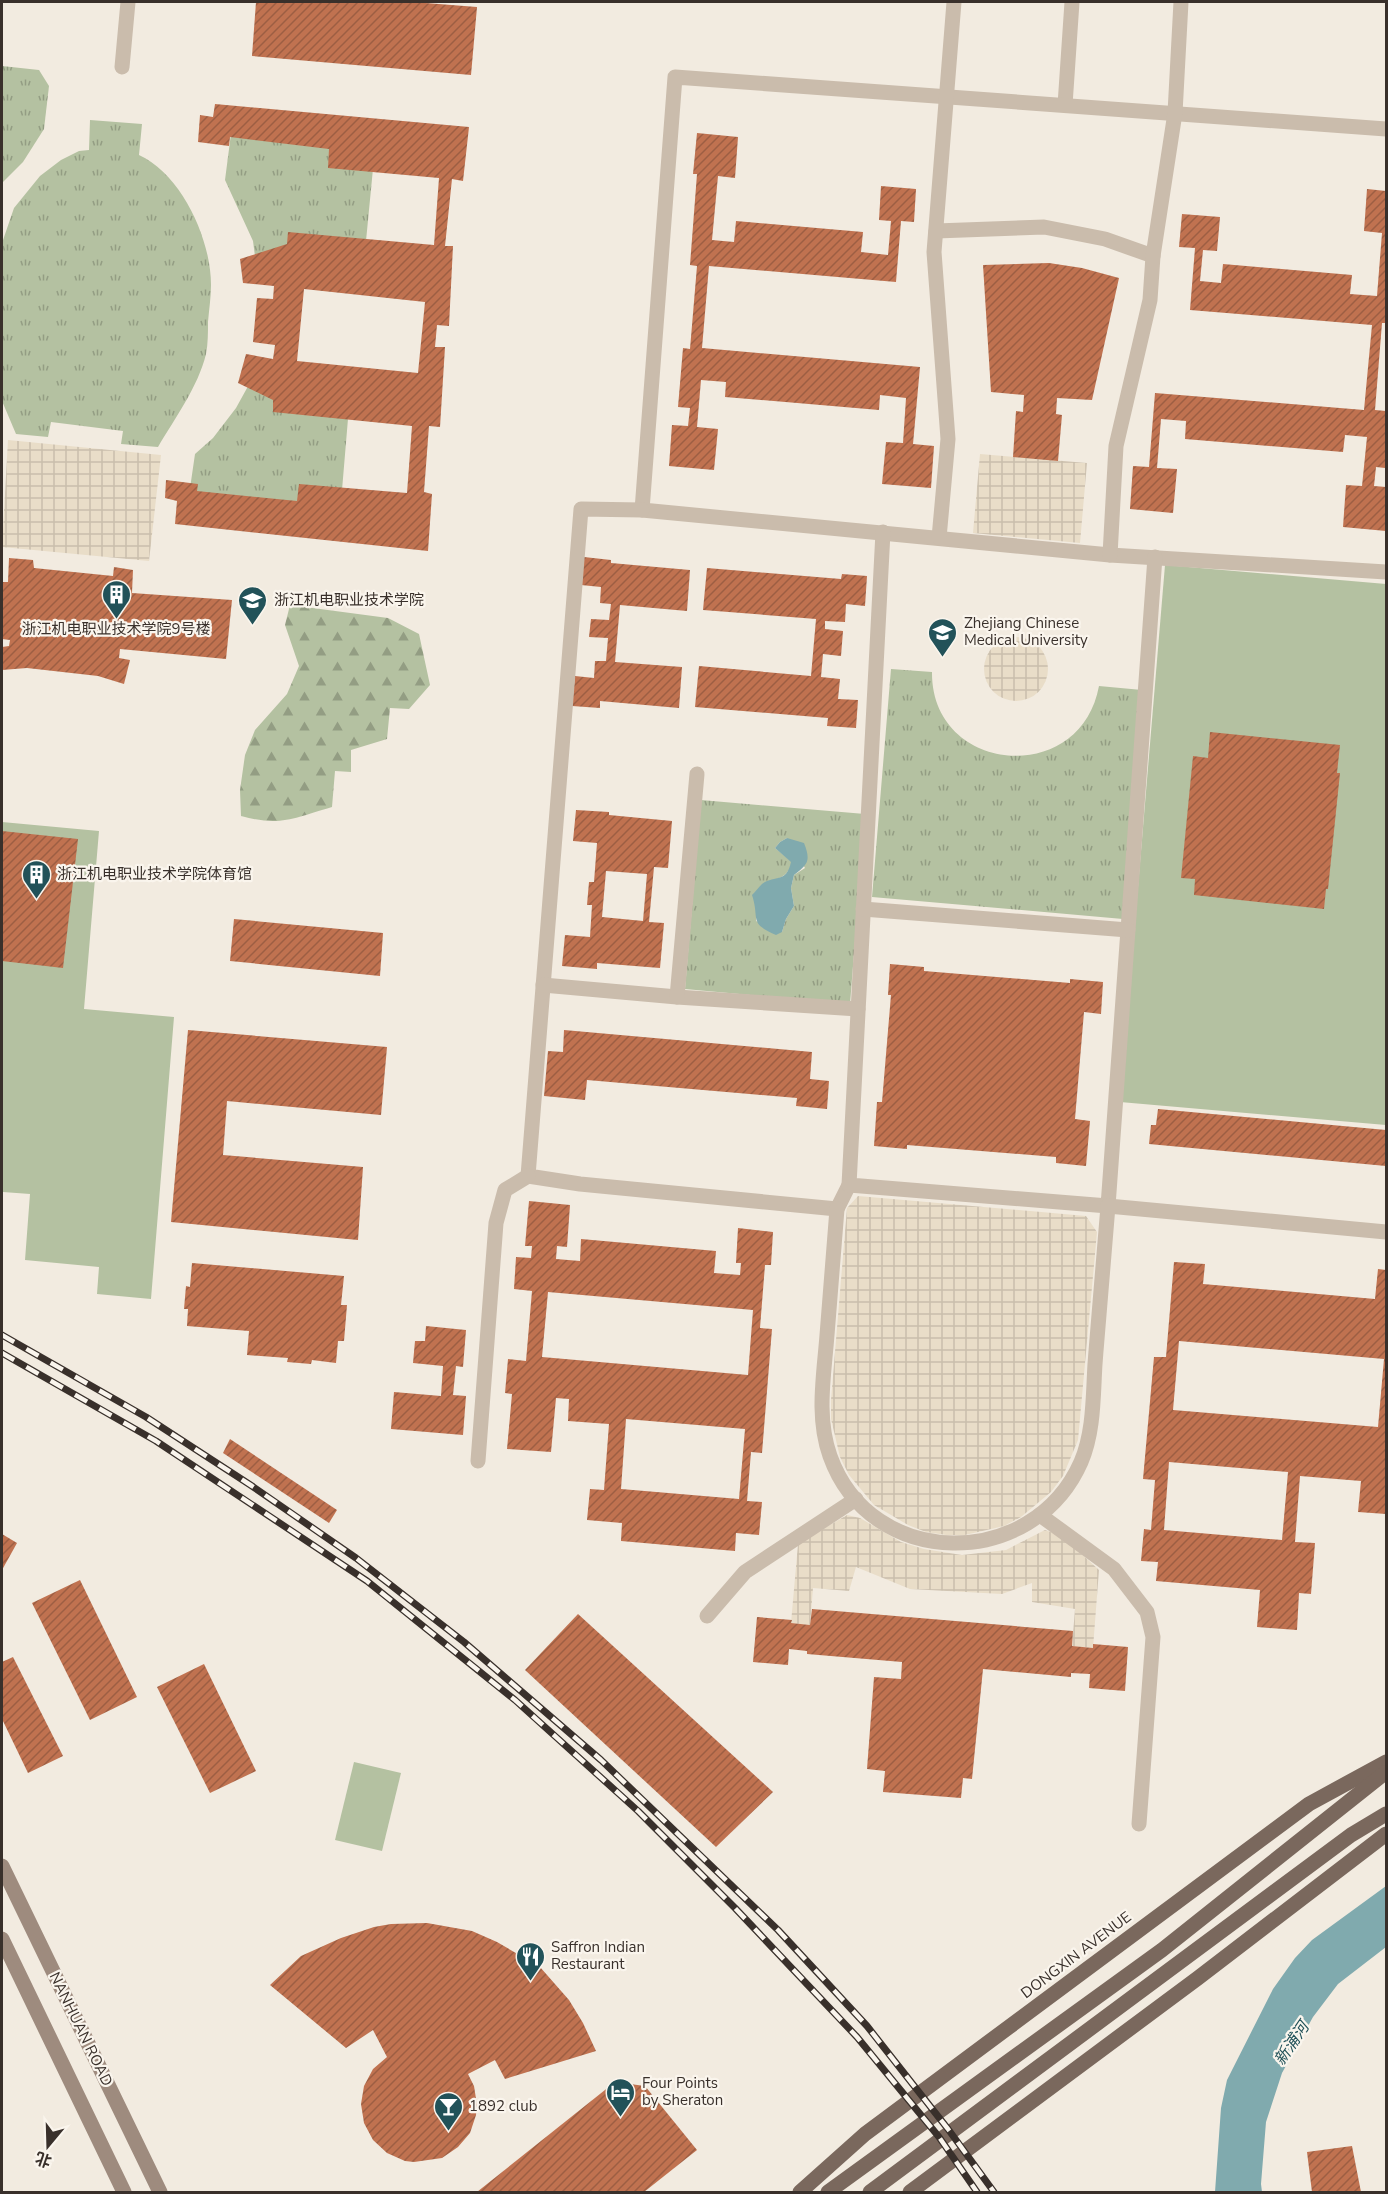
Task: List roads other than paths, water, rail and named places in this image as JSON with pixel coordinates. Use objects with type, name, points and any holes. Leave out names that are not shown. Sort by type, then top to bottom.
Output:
[{"type":"main road","name":"DONGXIN AVENUE","points":[[800,2193],[865,2134],[1309,1804],[1386,1762]]},
{"type":"main road","points":[[828,2193],[1162,1950],[1386,1772]]},
{"type":"main road","points":[[870,2193],[1351,1835],[1386,1814]]},
{"type":"main road","points":[[910,2193],[1386,1834]]},
{"type":"main road","name":"NANHUAN ROAD","points":[[2,1866],[160,2193]]},
{"type":"main road","points":[[2,1939],[124,2193]]},
{"type":"street","points":[[122,67],[128,2]]},
{"type":"street","points":[[939,538],[948,439],[934,252],[954,2]]},
{"type":"street","points":[[1065,105],[1072,2]]},
{"type":"street","points":[[1110,555],[1116,446],[1150,300],[1153,256],[1175,113],[1181,2]]},
{"type":"street","points":[[642,510],[675,77],[947,95],[1386,129]]},
{"type":"street","points":[[936,231],[1044,227],[1105,239],[1153,256]]},
{"type":"street","points":[[528,1176],[581,509],[642,510],[1110,555],[1386,572]]},
{"type":"street","points":[[883,532],[849,1185],[837,1209],[822,1418],[824,1438],[830,1458],[839,1476],[856,1499],[879,1520],[897,1530],[935,1542],[955,1544],[995,1539],[1014,1532],[1040,1515],[1061,1495],[1073,1478],[1088,1441],[1108,1206],[1155,557]]},
{"type":"street","points":[[677,997],[697,774]]},
{"type":"street","points":[[863,909],[1128,930]]},
{"type":"street","points":[[543,985],[858,1009]]},
{"type":"street","points":[[478,1461],[496,1223],[505,1190],[528,1176],[580,1184],[837,1209]]},
{"type":"street","points":[[849,1185],[1386,1232]]},
{"type":"street","points":[[707,1616],[745,1572],[856,1499]]},
{"type":"street","points":[[1040,1515],[1114,1569],[1147,1612],[1153,1637],[1139,1824]]},
{"type":"water","points":[[787,838],[804,843],[808,858],[805,865],[794,875],[791,888],[794,906],[786,919],[782,932],[776,935],[767,931],[756,920],[752,895],[762,884],[783,876],[789,869],[791,862],[775,848]]},
{"type":"water","name":"新浦河","points":[[1386,1886],[1386,1947],[1338,1984],[1313,2017],[1282,2073],[1266,2122],[1262,2192],[1215,2192],[1221,2108],[1227,2080],[1273,1989],[1295,1958],[1312,1940]]},
{"type":"railway","points":[[2,1335],[146,1417],[252,1486],[356,1558],[464,1642],[601,1760],[778,1930],[867,2026],[994,2192]]},
{"type":"railway","points":[[2,1353],[156,1441],[367,1581],[515,1700],[638,1811],[735,1908],[857,2037],[939,2137],[977,2192]]},
{"type":"place","name":"浙江机电职业技术学院9号楼","points":[[116,620]]},
{"type":"place","name":"浙江机电职业技术学院","points":[[253,626]]},
{"type":"place","name":"Zhejiang Chinese Medical University","points":[[943,658]]},
{"type":"place","name":"浙江机电职业技术学院体育馆","points":[[36,900]]},
{"type":"place","name":"Saffron Indian Restaurant","points":[[530,1982]]},
{"type":"place","name":"Four Points by Sheraton","points":[[621,2118]]},
{"type":"place","name":"1892 club","points":[[448,2132]]}]
